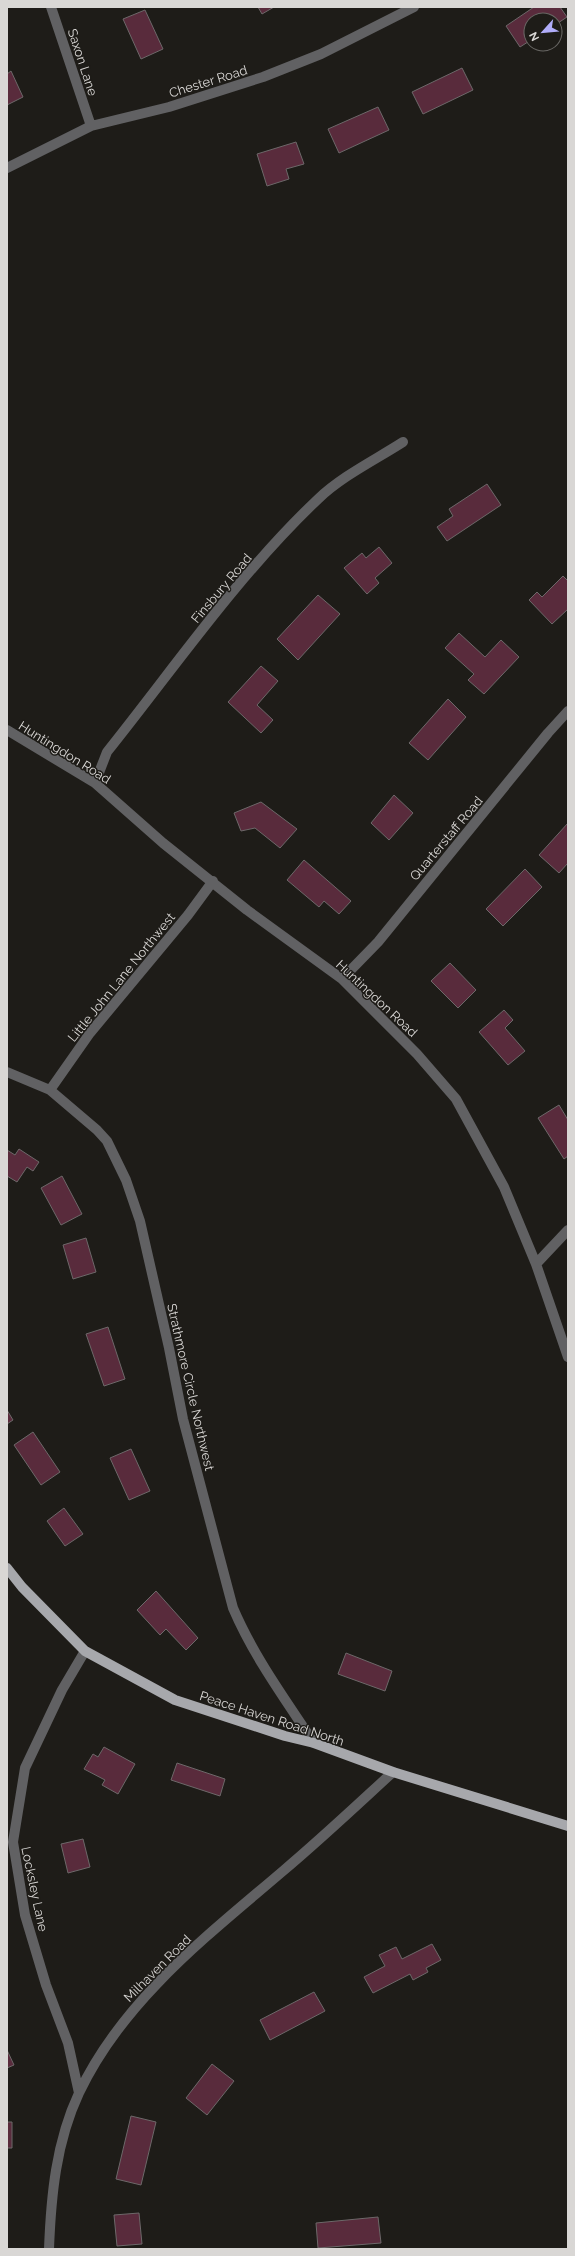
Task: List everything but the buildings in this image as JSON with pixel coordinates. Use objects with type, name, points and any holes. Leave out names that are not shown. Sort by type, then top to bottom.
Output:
[{"type":"main road","name":"Peace Haven Road North","points":[[7,1568],[22,1587],[85,1651],[176,1700],[277,1734],[314,1743],[393,1772],[568,1826]]},
{"type":"street","name":"Saxon Lane","points":[[51,7],[91,126]]},
{"type":"street","name":"Chester Road","points":[[7,168],[91,126],[169,107],[263,77],[321,54],[414,7]]},
{"type":"street","name":"Finsbury Road","points":[[95,782],[106,752],[255,567],[319,498],[358,470],[403,442]]},
{"type":"street","name":"Quarterstaff Road","points":[[342,979],[378,942],[548,733],[568,711]]},
{"type":"street","name":"Huntingdon Road","points":[[7,730],[95,782],[163,842],[247,910],[342,979],[418,1054],[456,1099],[504,1187],[536,1264],[568,1357]]},
{"type":"street","name":"Little John Lane Northwest","points":[[50,1090],[90,1033],[174,933],[213,881]]},
{"type":"street","name":"Strathmore Circle Northwest","points":[[7,1072],[50,1090],[92,1125],[107,1141],[126,1180],[140,1221],[169,1348],[183,1419],[233,1608],[244,1635],[262,1666],[314,1743]]},
{"type":"street","points":[[536,1264],[568,1230]]},
{"type":"street","name":"Locksley Lane","points":[[79,2093],[68,2043],[46,1985],[25,1915],[12,1842],[25,1768],[62,1690],[85,1651]]},
{"type":"street","name":"Milhaven Road","points":[[49,2249],[51,2199],[59,2152],[79,2093],[97,2059],[139,2003],[181,1960],[393,1772]]}]
